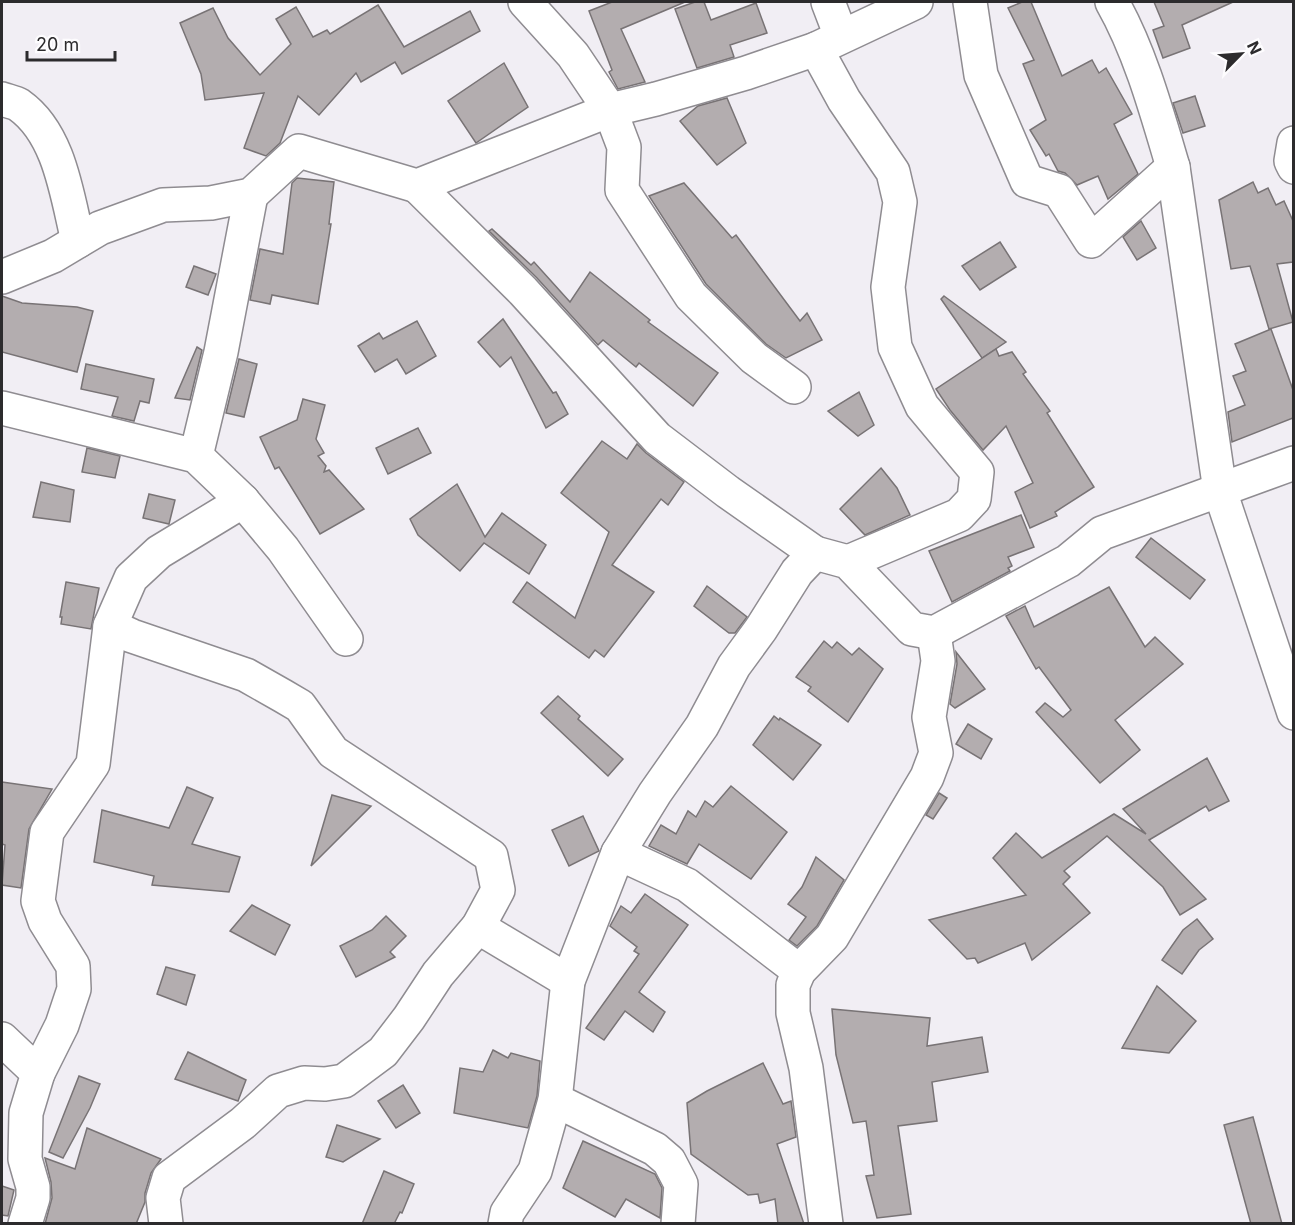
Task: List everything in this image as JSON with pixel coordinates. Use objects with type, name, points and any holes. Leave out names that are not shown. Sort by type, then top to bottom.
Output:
[{"type":"street","points":[[525,2],[573,55],[610,110],[624,147],[622,190],[691,296],[754,358],[794,387]]},
{"type":"street","points":[[828,2],[829,43],[844,100],[893,172],[900,202],[888,287],[895,347],[922,406],[977,472],[974,500],[959,515],[848,562]]},
{"type":"street","points":[[417,186],[610,110],[712,83],[829,43],[916,2]]},
{"type":"street","points":[[970,2],[981,75],[1028,181],[1059,191],[1091,241],[1173,167]]},
{"type":"street","points":[[1112,2],[1126,26],[1162,128],[1173,167],[1220,491],[1293,713]]},
{"type":"street","points":[[2,99],[18,104],[41,126],[55,152],[78,241]]},
{"type":"street","points":[[1293,143],[1291,161],[1293,166]]},
{"type":"street","points":[[2,277],[53,256],[100,228],[163,205],[211,203],[251,195],[299,151],[417,186],[523,291],[657,438],[728,492],[815,553],[848,562],[912,629],[934,633],[1068,561],[1102,533],[1293,463]]},
{"type":"street","points":[[196,456],[221,352],[251,195]]},
{"type":"street","points":[[2,408],[196,456],[243,501],[283,549],[346,639]]},
{"type":"street","points":[[25,1224],[33,1198],[33,1187],[25,1159],[26,1113],[38,1073],[62,1025],[74,989],[73,966],[45,921],[38,901],[47,832],[93,764],[110,626],[131,578],[159,552],[243,501]]},
{"type":"street","points":[[509,1220],[535,1171],[555,1100],[568,981],[618,853],[654,793],[702,726],[734,666],[761,629],[797,572],[815,553]]},
{"type":"street","points":[[110,626],[132,636],[246,675],[300,706],[333,752],[491,856],[498,890],[478,927],[438,974],[383,1052],[344,1081],[325,1084],[304,1083],[278,1091],[243,1123],[170,1178],[163,1198],[166,1224]]},
{"type":"street","points":[[826,1224],[806,1068],[794,1013],[793,985],[799,971],[832,937],[927,777],[936,753],[929,717],[938,661],[934,633]]},
{"type":"street","points":[[618,853],[687,885],[799,971]]},
{"type":"street","points":[[478,927],[568,981]]},
{"type":"street","points":[[2,1039],[38,1073]]},
{"type":"street","points":[[555,1100],[655,1149],[669,1161],[681,1184],[678,1224]]},
{"type":"building","points":[[612,2],[685,2],[621,29],[645,82],[618,89],[609,72],[612,70],[589,11]]},
{"type":"building","points":[[695,2],[704,2],[711,20],[756,3],[767,33],[730,45],[734,57],[697,68],[675,9]]},
{"type":"building","points":[[1022,2],[1031,2],[1062,76],[1092,60],[1099,73],[1106,68],[1132,114],[1114,124],[1138,174],[1108,199],[1098,176],[1077,185],[1065,173],[1058,171],[1049,154],[1046,156],[1030,130],[1046,120],[1023,64],[1034,60],[1008,8]]},
{"type":"building","points":[[1154,2],[1233,2],[1182,25],[1190,48],[1163,58],[1153,30],[1164,26]]},
{"type":"building","points":[[378,5],[404,47],[470,11],[480,31],[402,74],[395,62],[361,82],[356,73],[319,115],[298,96],[280,143],[266,156],[244,148],[264,93],[205,100],[201,74],[180,23],[213,8],[228,38],[260,75],[291,44],[276,19],[296,7],[313,37],[327,30],[330,34]]},
{"type":"building","points":[[504,63],[528,107],[476,143],[448,101]]},
{"type":"building","points":[[1195,96],[1205,126],[1183,133],[1173,103]]},
{"type":"building","points":[[727,98],[746,143],[717,165],[680,121],[698,106]]},
{"type":"building","points":[[297,178],[334,182],[329,224],[331,224],[318,304],[272,295],[270,304],[250,300],[260,249],[283,254],[292,183]]},
{"type":"building","points":[[1253,182],[1258,193],[1268,188],[1276,205],[1284,201],[1293,221],[1293,262],[1277,264],[1293,322],[1269,329],[1250,266],[1231,269],[1219,200]]},
{"type":"building","points":[[684,183],[732,238],[736,235],[800,321],[807,313],[822,340],[786,358],[766,344],[706,284],[649,196]]},
{"type":"building","points":[[1141,221],[1156,248],[1137,260],[1123,237]]},
{"type":"building","points":[[492,229],[531,265],[534,262],[570,302],[590,272],[650,320],[648,322],[718,373],[693,406],[639,363],[636,367],[603,340],[598,345],[537,278],[489,231]]},
{"type":"building","points":[[1000,242],[1016,267],[980,290],[962,266]]},
{"type":"building","points":[[194,266],[216,274],[208,295],[186,287]]},
{"type":"building","points":[[2,296],[22,303],[77,307],[93,311],[77,372],[2,352]]},
{"type":"building","points":[[944,296],[1006,342],[982,358],[941,299]]},
{"type":"building","points":[[503,319],[553,393],[556,392],[568,414],[546,428],[511,357],[500,367],[478,342]]},
{"type":"building","points":[[417,321],[436,356],[406,374],[397,359],[375,372],[358,346],[379,333],[383,339]]},
{"type":"building","points":[[1271,329],[1293,390],[1293,418],[1232,442],[1228,412],[1245,405],[1233,376],[1246,371],[1235,344]]},
{"type":"building","points":[[197,347],[202,350],[190,400],[175,398]]},
{"type":"building","points":[[996,349],[999,356],[1012,352],[1026,372],[1023,374],[1050,411],[1047,413],[1094,487],[1055,512],[1057,516],[1030,528],[1015,492],[1033,483],[1006,426],[983,450],[936,389]]},
{"type":"building","points":[[239,359],[257,364],[244,417],[226,413]]},
{"type":"building","points":[[86,364],[154,379],[149,403],[140,401],[134,421],[112,416],[118,397],[81,389]]},
{"type":"building","points":[[859,392],[874,425],[858,436],[828,411]]},
{"type":"building","points":[[303,399],[325,405],[316,439],[324,453],[318,456],[326,466],[324,472],[329,470],[364,509],[320,534],[279,467],[275,469],[260,437],[297,420]]},
{"type":"building","points":[[418,428],[431,453],[388,474],[376,448]]},
{"type":"building","points":[[602,441],[627,459],[637,444],[684,482],[668,505],[661,499],[612,565],[654,592],[604,657],[595,650],[589,658],[513,602],[527,582],[575,618],[609,532],[561,493]]},
{"type":"building","points":[[87,448],[120,456],[115,478],[82,472]]},
{"type":"building","points":[[881,468],[897,488],[910,515],[865,535],[840,509]]},
{"type":"building","points":[[41,482],[74,490],[70,522],[33,517]]},
{"type":"building","points":[[457,484],[485,537],[502,513],[546,545],[529,574],[484,543],[460,571],[418,535],[410,519]]},
{"type":"building","points":[[149,494],[175,500],[169,524],[143,518]]},
{"type":"building","points":[[1021,515],[1034,547],[1008,557],[1012,566],[1008,568],[1010,571],[952,602],[929,551]]},
{"type":"building","points":[[1151,538],[1205,580],[1190,599],[1136,557]]},
{"type":"building","points":[[66,582],[99,588],[91,629],[61,624],[62,617],[60,617]]},
{"type":"building","points":[[707,586],[747,617],[735,633],[729,633],[694,606]]},
{"type":"building","points":[[1109,587],[1145,647],[1155,637],[1183,664],[1115,720],[1140,750],[1100,783],[1036,712],[1045,703],[1063,717],[1071,710],[1039,667],[1036,669],[1006,616],[1025,606],[1034,627]]},
{"type":"building","points":[[824,641],[832,648],[837,642],[852,655],[859,648],[883,669],[848,722],[808,691],[811,687],[796,677]]},
{"type":"building","points":[[956,652],[985,689],[955,708],[950,704],[957,664]]},
{"type":"building","points":[[558,696],[580,716],[578,719],[623,759],[608,776],[541,713]]},
{"type":"building","points":[[774,716],[821,745],[793,780],[753,745]]},
{"type":"building","points":[[968,724],[992,739],[981,759],[956,744]]},
{"type":"building","points":[[1207,758],[1229,801],[1209,811],[1206,806],[1149,840],[1206,899],[1180,915],[1163,887],[1107,836],[1064,871],[1070,877],[1063,884],[1090,913],[1032,960],[1025,943],[978,963],[975,958],[967,959],[929,920],[1026,895],[993,858],[1016,833],[1042,858],[1114,814],[1146,834],[1123,809]]},
{"type":"building","points":[[2,782],[52,789],[29,829],[21,888],[2,885],[5,845],[2,844]]},
{"type":"building","points":[[731,786],[787,832],[751,879],[699,844],[687,864],[649,846],[661,825],[676,834],[688,811],[696,817],[705,801],[713,807]]},
{"type":"building","points":[[187,787],[213,798],[192,844],[240,857],[229,892],[152,885],[154,876],[94,862],[102,810],[169,828]]},
{"type":"building","points":[[939,793],[947,798],[933,819],[926,815]]},
{"type":"building","points":[[332,795],[371,806],[311,866]]},
{"type":"building","points":[[583,816],[599,851],[569,866],[552,830]]},
{"type":"building","points":[[816,857],[844,880],[817,926],[797,946],[789,940],[806,917],[788,904],[802,887]]},
{"type":"building","points":[[645,894],[688,925],[639,992],[665,1012],[653,1032],[625,1011],[604,1040],[586,1028],[639,954],[634,951],[637,947],[610,926],[621,906],[631,913]]},
{"type":"building","points":[[252,905],[290,925],[275,955],[230,931]]},
{"type":"building","points":[[386,916],[406,936],[390,952],[395,957],[356,977],[340,946],[372,930]]},
{"type":"building","points":[[1197,919],[1213,939],[1199,950],[1182,974],[1162,960],[1183,930]]},
{"type":"building","points":[[166,967],[195,975],[186,1005],[157,994]]},
{"type":"building","points":[[1157,986],[1196,1021],[1169,1053],[1122,1048]]},
{"type":"building","points":[[832,1009],[930,1018],[927,1046],[982,1037],[988,1072],[932,1082],[937,1121],[898,1126],[911,1214],[877,1218],[866,1176],[874,1175],[866,1121],[853,1123],[836,1055]]},
{"type":"building","points":[[493,1050],[508,1058],[511,1053],[540,1061],[537,1096],[528,1128],[454,1113],[460,1068],[483,1072]]},
{"type":"building","points":[[188,1052],[246,1080],[238,1101],[175,1079]]},
{"type":"building","points":[[763,1063],[783,1104],[791,1101],[796,1137],[777,1144],[804,1224],[778,1224],[775,1199],[760,1203],[758,1194],[748,1195],[691,1154],[687,1103]]},
{"type":"building","points":[[79,1076],[100,1084],[63,1158],[49,1152]]},
{"type":"building","points":[[403,1085],[420,1113],[396,1128],[378,1101]]},
{"type":"building","points":[[1253,1117],[1282,1224],[1251,1224],[1224,1125]]},
{"type":"building","points":[[337,1125],[380,1139],[343,1162],[326,1157]]},
{"type":"building","points":[[87,1128],[161,1159],[151,1173],[145,1193],[145,1202],[136,1224],[45,1224],[52,1198],[45,1158],[75,1169]]},
{"type":"building","points":[[583,1141],[655,1174],[662,1188],[660,1218],[626,1199],[615,1217],[563,1188]]},
{"type":"building","points":[[384,1171],[414,1184],[402,1213],[400,1212],[394,1224],[362,1224]]},
{"type":"building","points":[[2,1186],[14,1190],[8,1216],[2,1215]]}]
